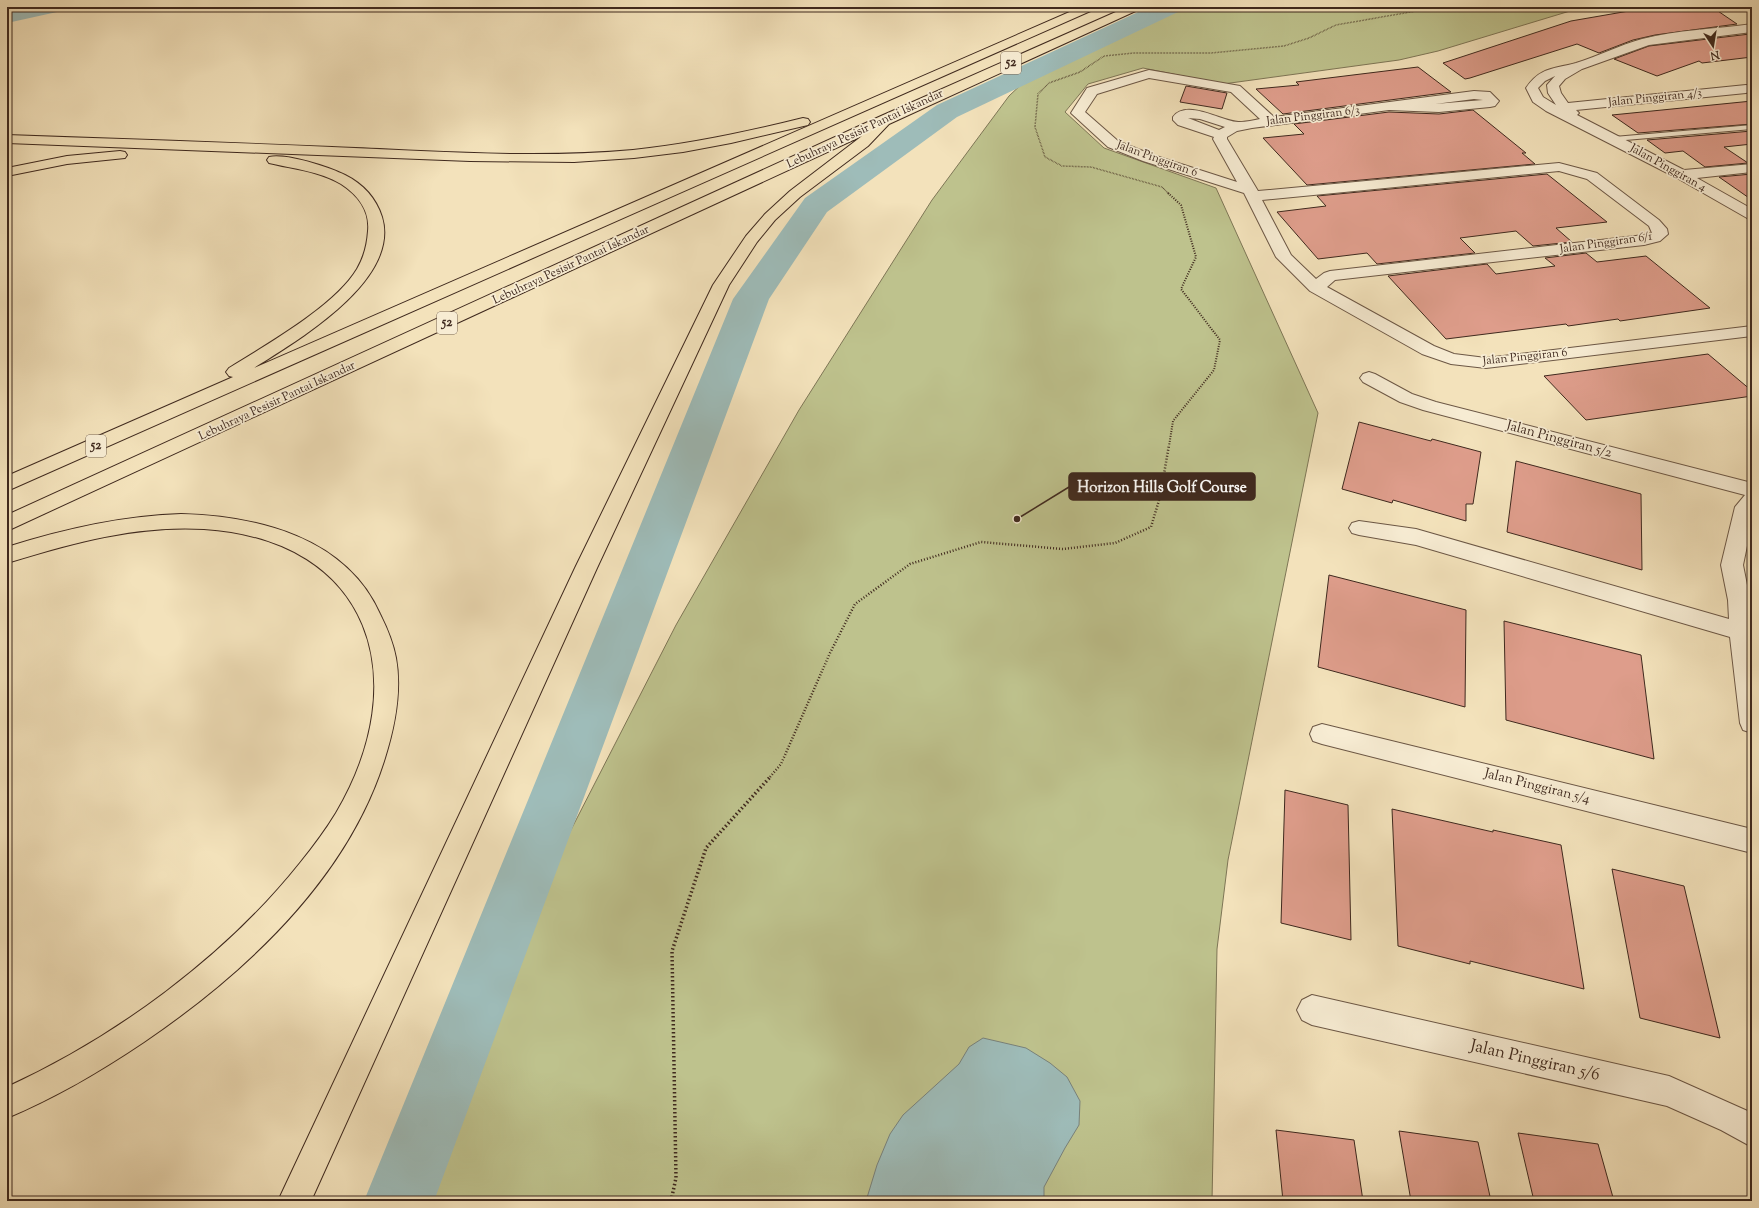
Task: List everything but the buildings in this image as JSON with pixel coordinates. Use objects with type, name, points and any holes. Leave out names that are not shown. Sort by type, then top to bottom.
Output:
[{"type":"highway","name":"Lebuhraya Pesisir Pantai Iskandar","points":[[7,484],[185,407],[709,174],[1091,7]]},
{"type":"highway","name":"Lebuhraya Pesisir Pantai Iskandar","points":[[7,524],[886,119],[1136,7]]},
{"type":"highway","points":[[7,138],[473,157],[579,158],[647,153],[708,143],[862,108]]},
{"type":"highway","points":[[294,1201],[586,568],[721,285],[751,239],[770,217],[821,174],[864,144],[886,119]]},
{"type":"highway","points":[[7,172],[67,160],[102,156],[175,154],[257,158],[300,165],[333,175],[352,184],[364,194],[373,208],[378,223],[377,236],[374,252],[364,271],[349,291],[294,334],[228,376],[185,407]]},
{"type":"highway","points":[[7,556],[33,547],[79,535],[125,526],[166,522],[206,522],[268,532],[294,543],[324,560],[342,574],[354,588],[373,617],[382,644],[386,674],[385,705],[379,740],[366,777],[348,816],[327,849],[293,895],[259,932],[222,967],[172,1005],[109,1048],[38,1089],[7,1103]]},
{"type":"street","name":"Jalan Pinggiran 4","points":[[1751,214],[1682,175],[1583,123],[1551,108],[1538,99],[1532,88],[1536,81],[1544,74],[1578,66],[1645,42],[1658,39],[1752,28]]},
{"type":"street","name":"Jalan Pinggiran 4","points":[[1578,66],[1561,76],[1552,85],[1553,92],[1565,107],[1583,123]]},
{"type":"street","name":"Jalan Pinggiran 6","points":[[1251,193],[1148,158],[1113,144],[1078,113],[1092,91],[1149,74],[1234,89],[1271,121]]},
{"type":"street","name":"Jalan Pinggiran 4/3","points":[[1565,107],[1746,89]]},
{"type":"street","name":"Jalan Pinggiran 6/3","points":[[1238,127],[1196,114],[1189,114],[1180,117],[1180,120],[1183,122],[1220,137],[1226,130],[1271,121],[1474,95],[1485,96],[1492,101],[1490,103],[1439,108],[1389,106]]},
{"type":"street","name":"Jalan Pinggiran 6","points":[[1220,137],[1284,257],[1316,288],[1428,350],[1451,359],[1466,362],[1486,363],[1752,331]]},
{"type":"street","name":"Jalan Pinggiran 6/1","points":[[1251,193],[1559,167],[1592,176],[1654,223],[1659,229],[1660,234],[1655,238],[1644,240],[1330,276],[1316,288]]},
{"type":"street","points":[[1682,175],[1752,168]]},
{"type":"street","name":"Jalan Pinggiran 5/2","points":[[1369,378],[1406,398],[1430,406],[1752,490]]},
{"type":"street","points":[[1752,500],[1745,507],[1745,542],[1732,565],[1746,632],[1752,722]]},
{"type":"street","points":[[1359,528],[1416,537],[1746,632]]},
{"type":"street","name":"Jalan Pinggiran 5/4","points":[[1322,734],[1752,841]]},
{"type":"street","name":"Jalan Pinggiran 5/6","points":[[1312,1010],[1669,1091],[1732,1119],[1752,1131]]},
{"type":"lane","points":[[1614,139],[1752,127]]},
{"type":"path","points":[[671,1201],[676,1178],[672,951],[706,848],[781,764],[830,654],[855,604],[910,564],[981,542],[1063,549],[1115,543],[1151,527],[1160,497],[1173,421],[1214,370],[1220,340],[1181,289],[1196,257],[1180,205],[1162,187],[1091,167],[1062,166],[1045,157],[1035,127],[1038,94],[1049,83],[1080,72],[1104,56],[1134,53],[1210,53],[1284,46],[1309,38],[1336,25],[1439,7]]},
{"type":"green space","points":[[1176,7],[1597,7],[1570,11],[1438,51],[1399,60],[1223,84],[1143,68],[1088,84],[1065,112],[1104,148],[1216,188],[1318,413],[1228,860],[1217,949],[1212,1201],[404,1201],[469,1035],[555,861],[676,625],[799,410],[932,200],[1009,96],[1026,80],[1073,54]]},
{"type":"water","points":[[983,1038],[1026,1048],[1050,1063],[1067,1077],[1080,1101],[1079,1125],[1044,1187],[1044,1201],[866,1201],[877,1165],[890,1134],[903,1115],[959,1064],[969,1047]]},
{"type":"waterway","points":[[7,16],[48,7]]},
{"type":"waterway","points":[[399,1201],[751,299],[816,205],[947,111],[1169,7]]},
{"type":"place","name":"Horizon Hills Golf Course","points":[[1017,519]]}]
